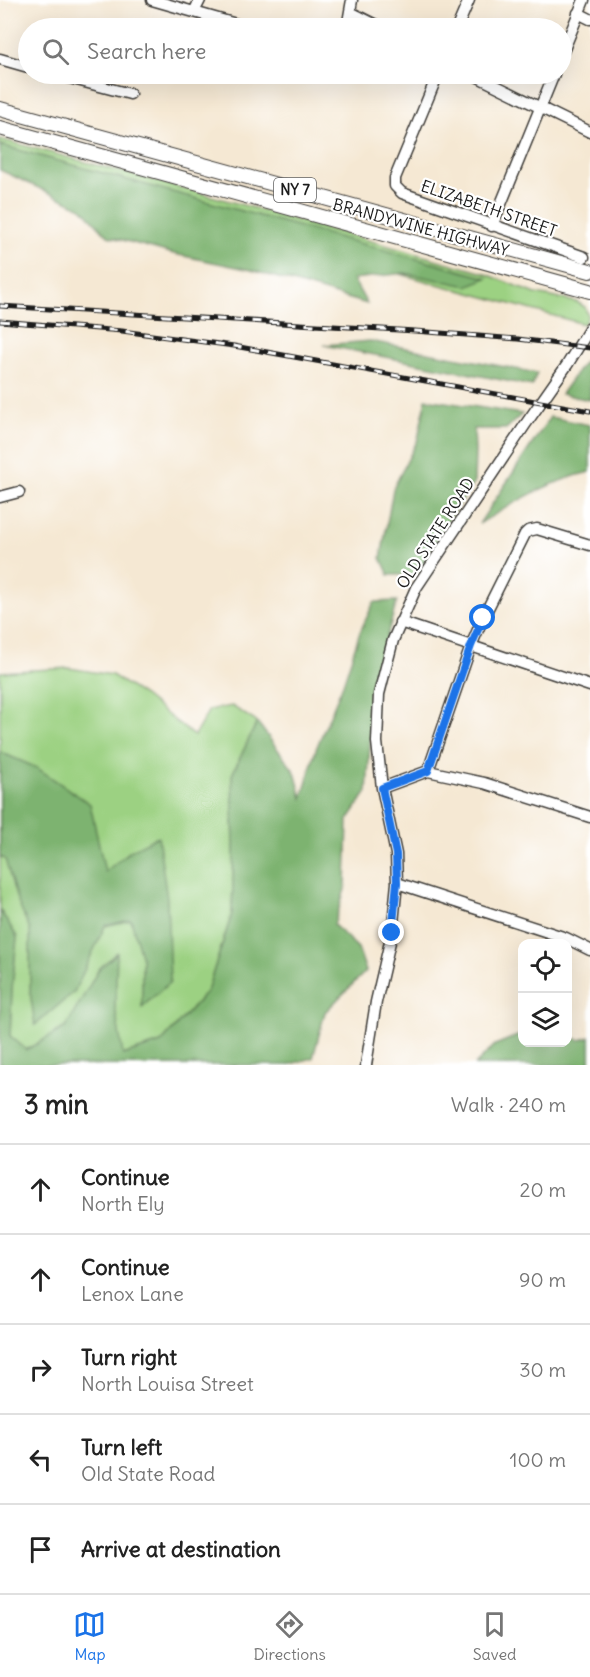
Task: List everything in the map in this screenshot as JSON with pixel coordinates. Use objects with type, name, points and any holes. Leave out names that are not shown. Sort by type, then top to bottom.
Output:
[{"type":"main road","name":"BRANDYWINE HIGHWAY","points":[[0,109],[590,271]]},
{"type":"main road","name":"BRANDYWINE HIGHWAY","points":[[0,128],[590,291]]},
{"type":"street","points":[[152,0],[215,18]]},
{"type":"street","points":[[194,12],[200,0]]},
{"type":"street","points":[[349,18],[352,0]]},
{"type":"street","points":[[461,18],[469,0]]},
{"type":"street","points":[[572,27],[584,0]]},
{"type":"street","points":[[350,12],[362,18]]},
{"type":"street","points":[[578,13],[590,19]]},
{"type":"street","points":[[0,59],[18,64]]},
{"type":"street","points":[[92,84],[130,94]]},
{"type":"street","name":"ELIZABETH STREET","points":[[434,84],[395,178],[395,186],[402,193],[584,257]]},
{"type":"street","points":[[493,84],[590,132]]},
{"type":"street","points":[[492,225],[550,84]]},
{"type":"street","name":"OLD STATE ROAD","points":[[366,1065],[376,1002],[392,933],[397,883],[396,854],[382,788],[377,742],[379,694],[385,665],[400,622],[416,588],[590,328]]},
{"type":"street","points":[[0,497],[19,492]]},
{"type":"street","points":[[428,771],[471,646],[525,534],[537,529],[590,545]]},
{"type":"street","points":[[400,622],[590,686]]},
{"type":"street","points":[[382,788],[428,771],[484,783],[590,817]]},
{"type":"street","points":[[397,883],[566,938],[590,950]]},
{"type":"green space","points":[[0,139],[484,273],[536,294],[577,302],[585,307],[588,316],[584,324],[400,274],[486,278],[0,145]]},
{"type":"green space","points":[[0,145],[487,278],[467,286],[405,273],[353,279],[367,304],[251,270],[174,254],[108,236],[82,208],[0,170]]},
{"type":"green space","points":[[370,341],[537,373],[532,386],[324,345]]},
{"type":"green space","points":[[584,362],[590,364],[590,400],[561,394]]},
{"type":"green space","points":[[426,399],[522,414],[506,429],[474,429],[474,483],[447,522],[417,575],[389,575],[381,558],[393,489],[418,439]]},
{"type":"green space","points":[[550,417],[590,425],[590,472],[546,487],[479,524]]},
{"type":"green space","points":[[397,601],[381,657],[372,714],[367,792],[348,820],[346,886],[334,925],[358,948],[366,971],[325,1012],[313,1058],[287,1065],[0,1065],[0,910],[17,937],[10,1036],[26,1050],[66,1027],[99,969],[117,953],[115,1007],[123,1055],[161,1043],[207,991],[232,914],[234,848],[232,775],[257,722],[295,772],[302,798],[316,749],[343,684],[360,632],[374,602]]},
{"type":"green space","points":[[69,668],[112,675],[144,696],[194,736],[209,710],[232,706],[257,722],[232,775],[234,848],[232,914],[207,991],[161,1043],[122,1055],[115,1007],[116,953],[99,969],[66,1027],[27,1050],[10,1036],[17,937],[0,910],[0,672]]},
{"type":"green space","points":[[0,752],[37,768],[90,804],[105,872],[130,851],[158,836],[167,899],[170,982],[142,1007],[142,959],[131,920],[105,926],[74,992],[35,1025],[30,992],[30,930],[17,900],[5,859],[0,857]]},
{"type":"green space","points":[[518,1036],[518,1047],[572,1047],[572,1037],[580,1040],[590,1037],[590,1065],[475,1065],[495,1045]]},
{"type":"railway","points":[[0,306],[415,331],[518,339],[590,348]]},
{"type":"railway","points":[[0,321],[122,331],[234,346],[590,411]]},
{"type":"route","points":[[392,933],[397,883],[396,854],[382,788],[428,771],[471,646],[483,618]]}]
